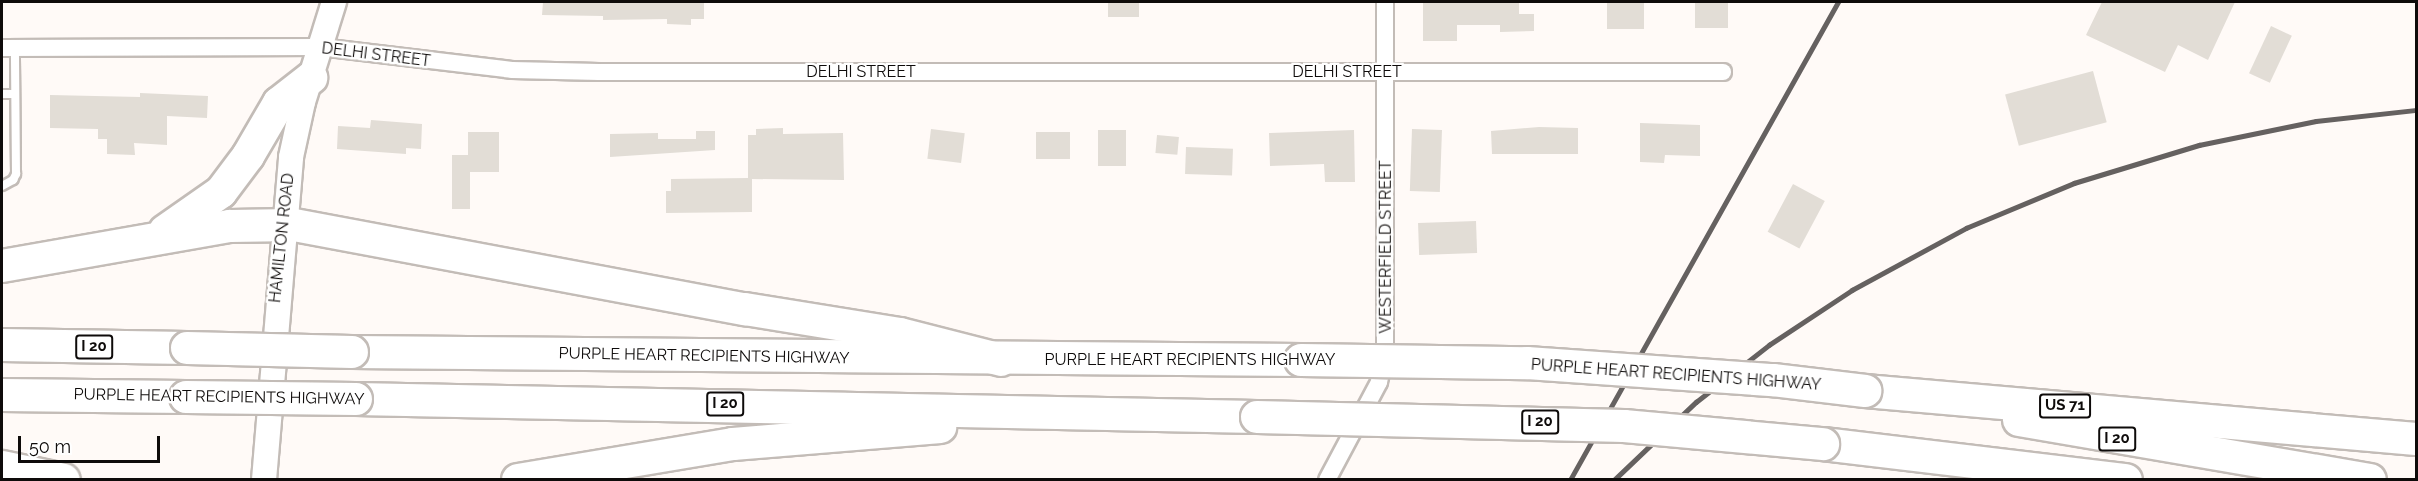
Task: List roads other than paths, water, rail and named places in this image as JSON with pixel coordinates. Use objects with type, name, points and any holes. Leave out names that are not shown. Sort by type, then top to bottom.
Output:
[{"type":"highway","points":[[144,240],[183,221],[221,192],[248,156],[279,103],[310,78]]},
{"type":"highway","points":[[2,266],[246,224],[282,224],[900,334],[1002,360]]},
{"type":"highway","name":"PURPLE HEART RECIPIENTS HIGHWAY","points":[[2,345],[352,352],[1538,364],[1773,380],[1865,391],[2134,442],[2370,480]]},
{"type":"highway","name":"US 71","points":[[1865,391],[2265,426],[2416,453]]},
{"type":"highway","name":"PURPLE HEART RECIPIENTS HIGHWAY","points":[[2,394],[839,406],[1624,426],[1822,444],[2126,480]]},
{"type":"highway","points":[[518,480],[733,444],[1094,414]]},
{"type":"highway","points":[[2265,426],[2416,439]]},
{"type":"highway","points":[[1855,448],[1982,480]]},
{"type":"highway","points":[[2,466],[64,480]]},
{"type":"main road","name":"HAMILTON ROAD","points":[[264,480],[282,224],[294,138],[334,2]]},
{"type":"street","name":"WESTERFIELD STREET","points":[[1327,480],[1375,390],[1384,364],[1385,2]]},
{"type":"street","name":"DELHI STREET","points":[[8,48],[320,48],[512,70],[556,72],[1723,72]]},
{"type":"lane","points":[[2,186],[13,180],[16,174],[15,94],[8,48]]},
{"type":"lane","points":[[2,94],[15,94]]},
{"type":"railway","points":[[1570,480],[1838,2]]},
{"type":"railway","points":[[1614,480],[1696,402],[1769,345],[1852,290],[1966,228],[2074,183],[2199,145],[2316,121],[2416,110]]}]
